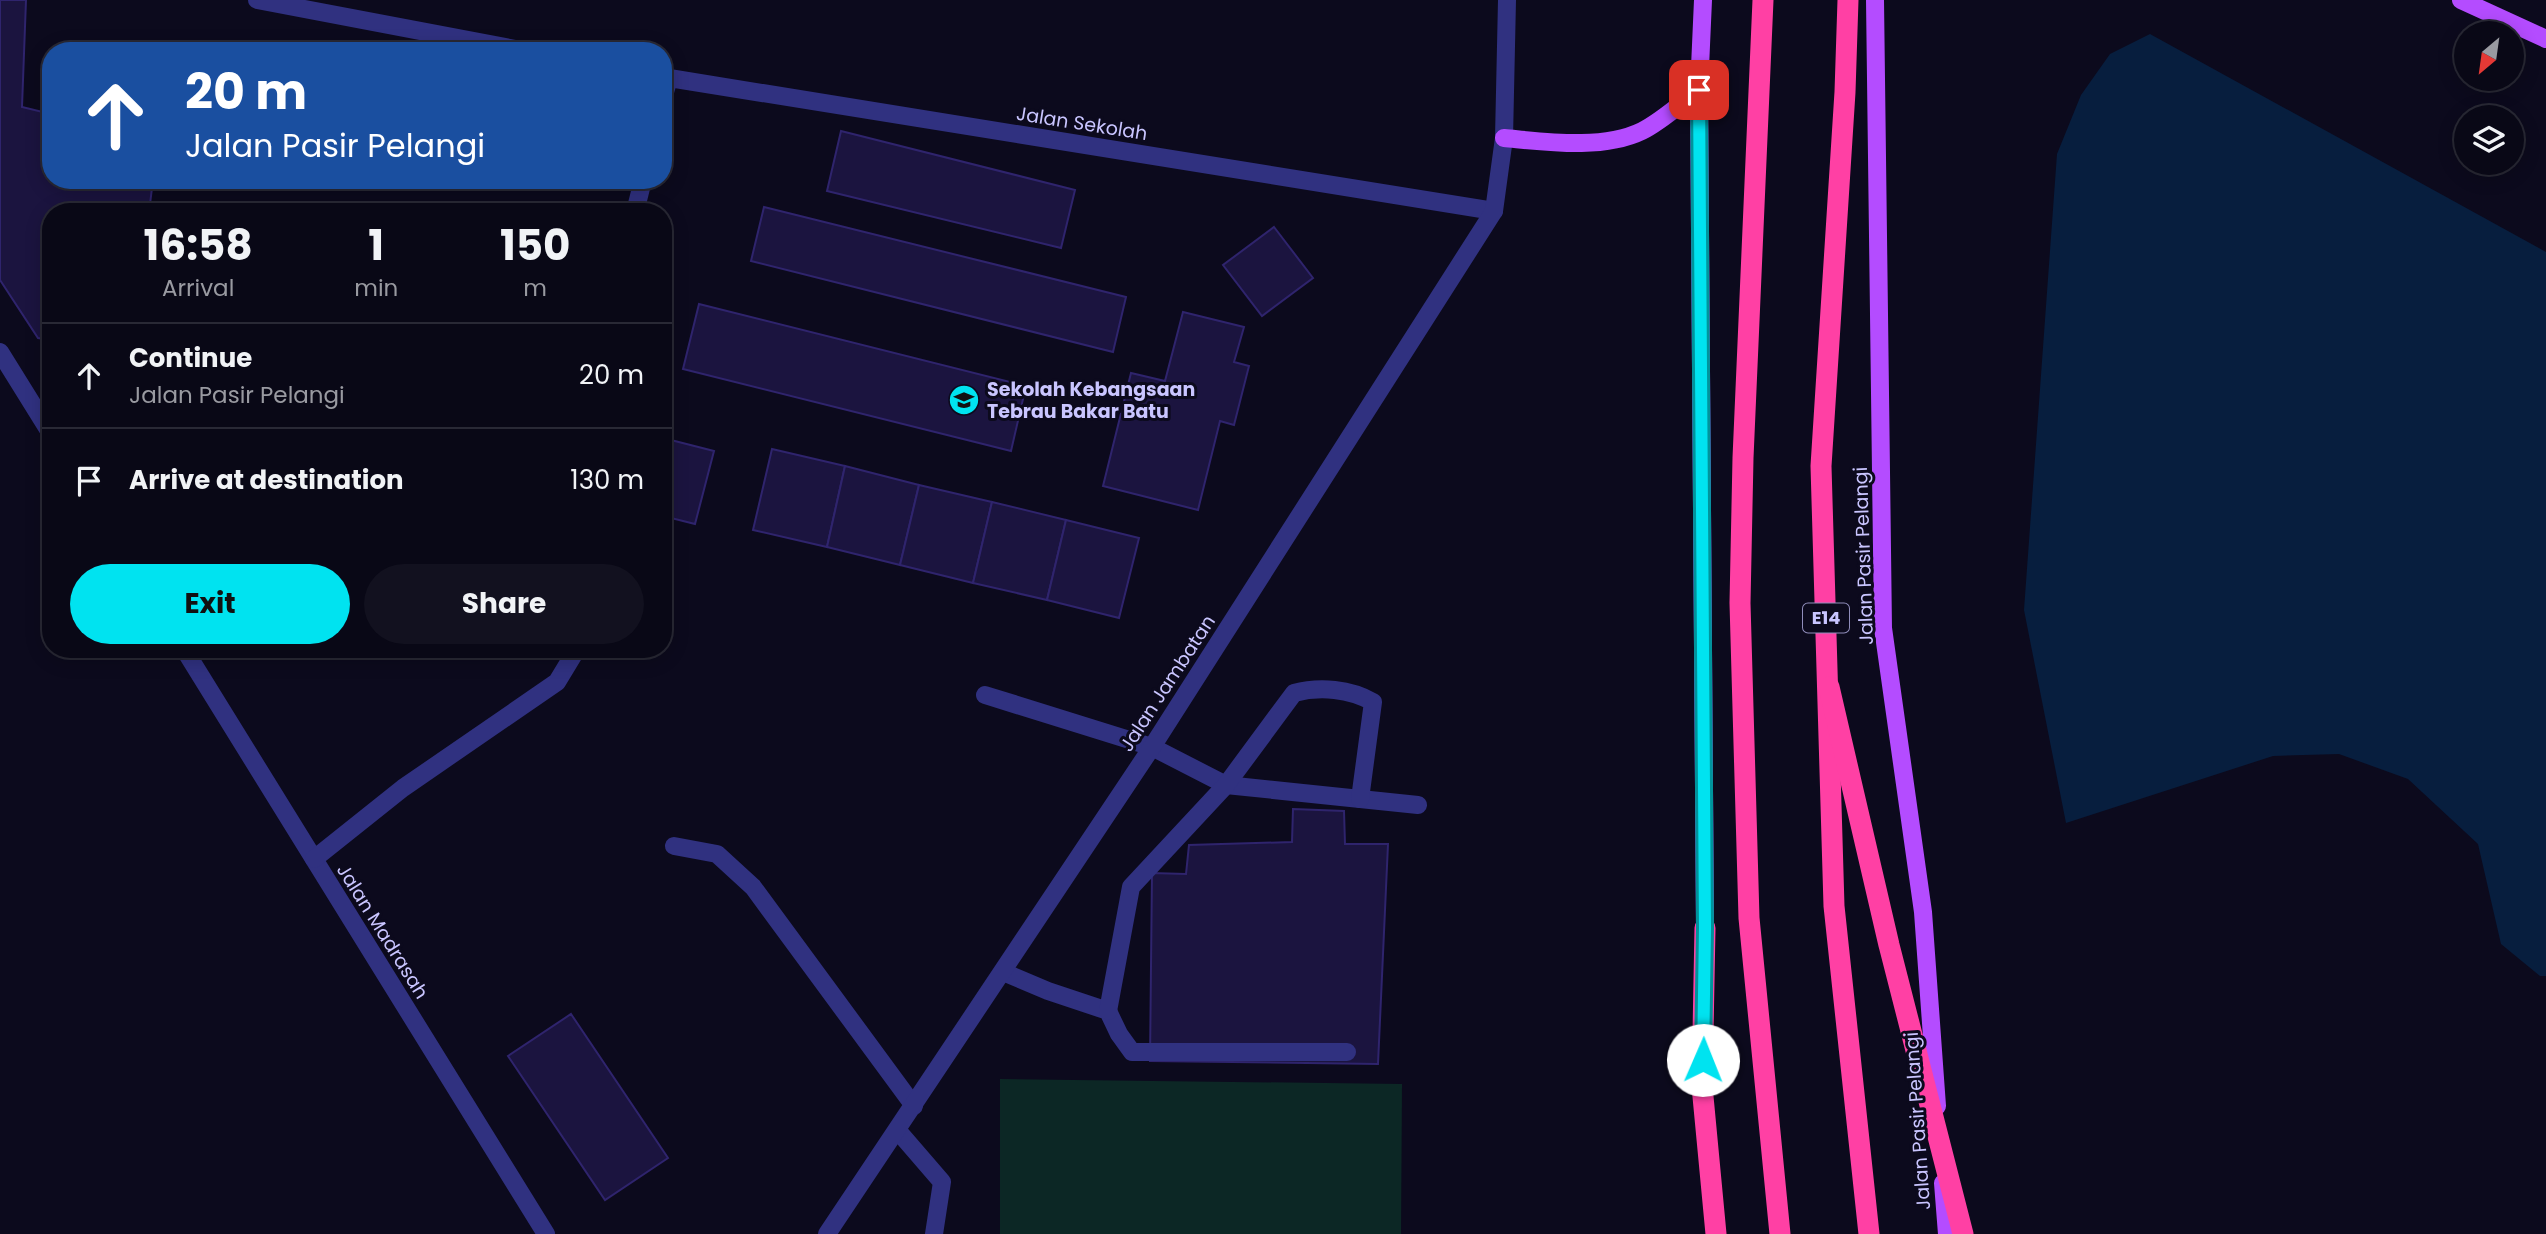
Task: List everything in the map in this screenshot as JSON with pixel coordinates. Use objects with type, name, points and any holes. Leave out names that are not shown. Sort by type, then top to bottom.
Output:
[{"type":"highway","points":[[1763,0],[1743,458],[1740,603],[1749,918],[1780,1234]]},
{"type":"highway","name":"E14","points":[[1847,0],[1845,92],[1821,466],[1835,906],[1869,1234]]},
{"type":"highway","points":[[1829,687],[1889,945],[1963,1234]]},
{"type":"highway","points":[[1705,928],[1702,1086],[1716,1234]]},
{"type":"main road","points":[[1703,0],[1699,90],[1705,928]]},
{"type":"main road","name":"Jalan Pasir Pelangi","points":[[1875,0],[1883,628],[1923,912],[1947,1234]]},
{"type":"main road","points":[[2461,0],[2546,39]]},
{"type":"main road","points":[[1504,138],[1558,143],[1599,142],[1642,131],[1699,90]]},
{"type":"street","points":[[257,0],[479,42]]},
{"type":"street","name":"Jalan Jambatan","points":[[827,1234],[1152,747],[1494,211],[1504,138],[1507,0]]},
{"type":"street","name":"Jalan Sekolah","points":[[672,78],[1494,211]]},
{"type":"street","points":[[0,352],[42,420]]},
{"type":"street","name":"Jalan Madrasah","points":[[190,658],[546,1234]]},
{"type":"street","points":[[314,859],[403,788],[557,682],[572,658]]},
{"type":"street","points":[[1347,1052],[1132,1052],[1119,1034],[1108,1011],[1131,887],[1226,785],[1294,693],[1307,689],[1355,692],[1373,702],[1360,799]]},
{"type":"street","points":[[985,695],[1152,747],[1226,785],[1418,805]]},
{"type":"street","points":[[674,846],[717,854],[753,887],[914,1106]]},
{"type":"street","points":[[1003,972],[1048,991],[1108,1011]]},
{"type":"street","points":[[898,1131],[942,1182],[934,1234]]},
{"type":"green space","points":[[1000,1079],[1402,1084],[1401,1234],[1000,1234]]},
{"type":"water","points":[[2150,34],[2546,252],[2546,976],[2540,976],[2501,944],[2478,844],[2408,779],[2339,754],[2273,756],[2066,823],[2024,610],[2057,154],[2081,95],[2110,54]]},
{"type":"building","points":[[0,0],[26,0],[22,107],[42,112],[42,189],[152,189],[150,203],[42,203],[42,339],[38,338],[0,280]]},
{"type":"building","points":[[841,131],[1075,190],[1061,248],[827,191]]},
{"type":"building","points":[[764,207],[1126,297],[1113,352],[751,261]]},
{"type":"building","points":[[1274,227],[1313,278],[1262,316],[1223,265]]},
{"type":"building","points":[[699,304],[1026,386],[1011,451],[683,369]]},
{"type":"building","points":[[1183,312],[1244,327],[1234,362],[1249,366],[1234,425],[1220,421],[1198,510],[1103,486],[1131,373],[1165,381]]},
{"type":"building","points":[[672,440],[714,451],[695,524],[672,518]]},
{"type":"building","points":[[772,449],[845,466],[827,547],[753,530]]},
{"type":"building","points":[[845,466],[919,485],[900,565],[827,547]]},
{"type":"building","points":[[919,485],[992,502],[973,583],[900,565]]},
{"type":"building","points":[[992,502],[1066,520],[1047,600],[973,583]]},
{"type":"building","points":[[1066,520],[1139,538],[1119,618],[1047,600]]},
{"type":"building","points":[[1293,809],[1344,811],[1345,844],[1388,844],[1378,1064],[1150,1061],[1152,873],[1186,874],[1189,845],[1292,842]]},
{"type":"building","points":[[571,1014],[668,1158],[605,1200],[508,1056]]},
{"type":"place","name":"Sekolah Kebangsaan Tebrau Bakar Batu","points":[[964,400]]},
{"type":"route","points":[[1699,90],[1705,928],[1703,1060]]}]
